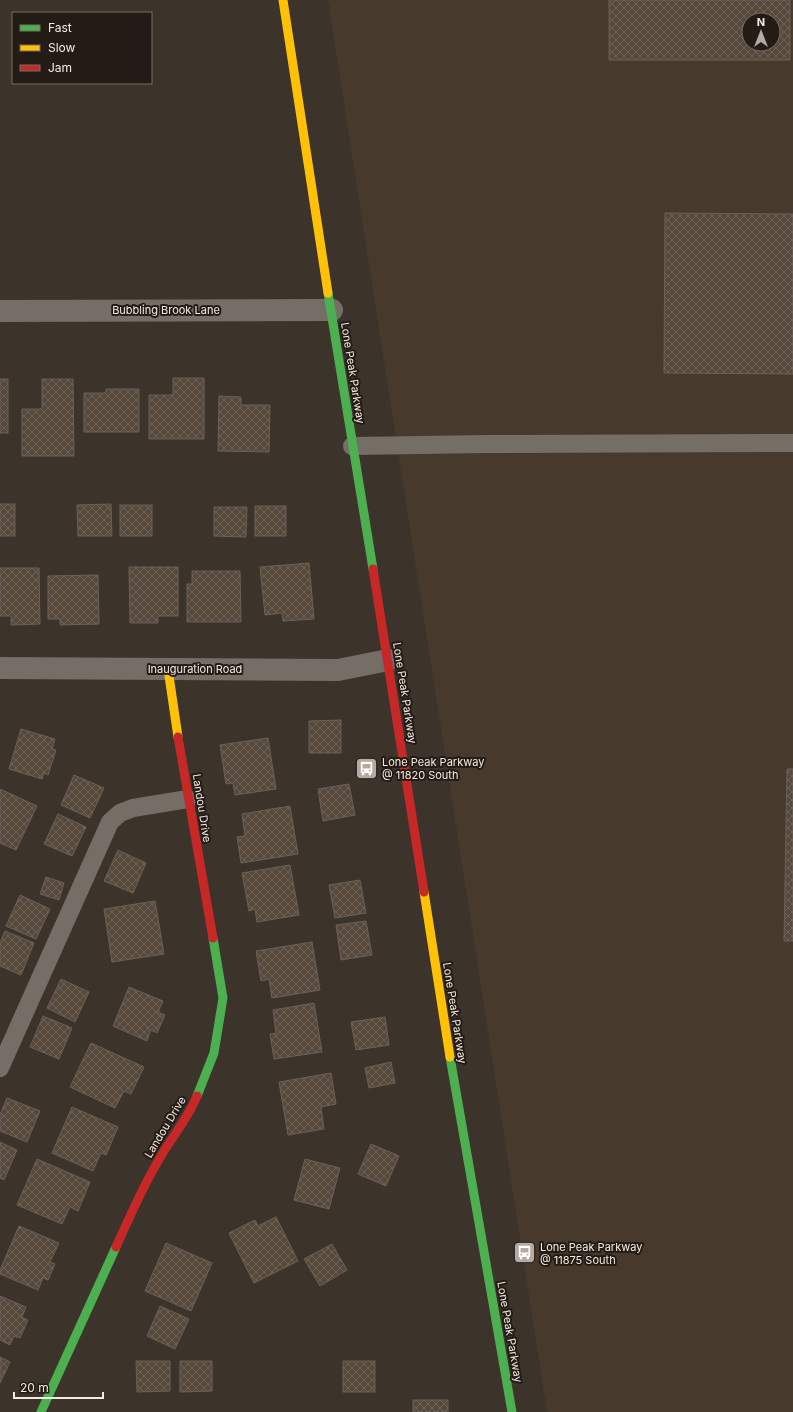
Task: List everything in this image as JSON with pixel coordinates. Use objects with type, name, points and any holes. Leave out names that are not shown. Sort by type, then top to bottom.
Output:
[{"type":"main road","name":"Lone Peak Parkway","points":[[283,0],[445,1030],[512,1412]]},
{"type":"main road","name":"Landou Drive","points":[[41,1412],[138,1198],[164,1151],[193,1107],[214,1053],[223,998],[188,799],[168,669]]},
{"type":"street","name":"Bubbling Brook Lane","points":[[0,311],[332,310]]},
{"type":"street","name":"Inauguration Road","points":[[0,668],[338,670],[388,660]]},
{"type":"lane","points":[[352,446],[793,443]]},
{"type":"lane","points":[[0,1068],[110,822],[120,813],[133,808],[188,799]]},
{"type":"shaded area","points":[[328,0],[793,0],[793,1412],[547,1412]]},
{"type":"building","points":[[609,0],[790,0],[790,60],[609,60]]},
{"type":"building","points":[[665,213],[793,214],[793,374],[664,373]]},
{"type":"building","points":[[173,378],[204,378],[204,439],[149,439],[149,395],[173,395]]},
{"type":"building","points":[[0,379],[8,379],[8,433],[0,433]]},
{"type":"building","points":[[42,379],[73,379],[74,456],[22,456],[22,409],[42,409]]},
{"type":"building","points":[[106,389],[139,389],[139,432],[84,432],[84,393],[106,393]]},
{"type":"building","points":[[219,396],[241,397],[241,405],[270,405],[269,452],[218,451]]},
{"type":"building","points":[[0,504],[15,504],[15,536],[0,536]]},
{"type":"building","points":[[111,504],[112,536],[78,536],[77,505]]},
{"type":"building","points":[[120,505],[152,505],[152,536],[120,536]]},
{"type":"building","points":[[255,506],[286,506],[286,536],[255,536]]},
{"type":"building","points":[[214,507],[247,507],[246,537],[214,536]]},
{"type":"building","points":[[309,563],[314,619],[283,621],[282,613],[265,615],[260,567]]},
{"type":"building","points":[[129,567],[178,567],[178,616],[158,616],[158,623],[130,623]]},
{"type":"building","points":[[0,568],[39,568],[40,624],[11,625],[11,616],[0,616]]},
{"type":"building","points":[[192,571],[240,571],[241,622],[187,622],[187,584],[192,584]]},
{"type":"building","points":[[98,575],[99,624],[60,625],[60,619],[48,619],[48,576]]},
{"type":"building","points":[[341,720],[341,753],[309,753],[309,721]]},
{"type":"building","points":[[21,729],[55,739],[52,749],[56,750],[48,775],[44,773],[42,779],[9,769]]},
{"type":"building","points":[[268,738],[276,789],[235,795],[233,783],[226,784],[220,745]]},
{"type":"building","points":[[787,769],[793,769],[793,941],[784,941]]},
{"type":"building","points":[[74,775],[104,788],[90,818],[61,805]]},
{"type":"building","points":[[349,784],[355,815],[323,821],[318,789]]},
{"type":"building","points":[[0,789],[37,806],[16,850],[0,843]]},
{"type":"building","points":[[290,806],[298,854],[241,863],[237,837],[245,836],[242,814]]},
{"type":"building","points":[[58,814],[86,827],[72,856],[44,844]]},
{"type":"building","points":[[118,850],[146,863],[133,893],[104,881]]},
{"type":"building","points":[[290,865],[299,915],[257,922],[255,909],[249,911],[242,873]]},
{"type":"building","points":[[46,877],[64,883],[59,900],[40,894]]},
{"type":"building","points":[[360,880],[366,913],[335,918],[329,885]]},
{"type":"building","points":[[20,895],[50,909],[36,939],[6,926]]},
{"type":"building","points":[[155,901],[164,954],[112,962],[104,909]]},
{"type":"building","points":[[366,921],[372,955],[341,960],[336,925]]},
{"type":"building","points":[[5,931],[34,943],[21,975],[0,966],[0,943]]},
{"type":"building","points":[[312,942],[320,990],[272,998],[269,979],[261,981],[256,951]]},
{"type":"building","points":[[61,979],[89,992],[75,1022],[47,1008]]},
{"type":"building","points":[[129,987],[163,1001],[158,1012],[165,1015],[157,1033],[151,1030],[147,1041],[113,1026]]},
{"type":"building","points":[[314,1003],[322,1052],[274,1059],[270,1034],[276,1033],[273,1010]]},
{"type":"building","points":[[43,1016],[72,1028],[59,1059],[30,1047]]},
{"type":"building","points":[[385,1017],[389,1045],[356,1050],[351,1022]]},
{"type":"building","points":[[91,1043],[144,1067],[131,1094],[124,1091],[115,1108],[70,1087]]},
{"type":"building","points":[[391,1062],[395,1083],[369,1088],[365,1068]]},
{"type":"building","points":[[331,1073],[336,1104],[321,1107],[324,1129],[288,1135],[279,1082]]},
{"type":"building","points":[[7,1098],[40,1111],[27,1142],[0,1131],[0,1115]]},
{"type":"building","points":[[72,1107],[118,1127],[106,1155],[101,1153],[93,1171],[52,1153]]},
{"type":"building","points":[[0,1142],[17,1150],[4,1180],[0,1178]]},
{"type":"building","points":[[371,1144],[399,1156],[386,1186],[358,1174]]},
{"type":"building","points":[[37,1159],[90,1182],[78,1211],[70,1207],[62,1224],[17,1205]]},
{"type":"building","points":[[305,1159],[340,1168],[329,1209],[294,1200]]},
{"type":"building","points":[[276,1217],[298,1261],[254,1283],[229,1233],[255,1220],[258,1226]]},
{"type":"building","points":[[19,1226],[59,1243],[50,1262],[55,1264],[48,1280],[43,1278],[38,1290],[0,1274],[0,1270]]},
{"type":"building","points":[[166,1243],[212,1263],[191,1311],[145,1291]]},
{"type":"building","points":[[332,1244],[347,1270],[320,1286],[304,1259]]},
{"type":"building","points":[[0,1296],[26,1307],[22,1317],[28,1320],[20,1338],[14,1336],[10,1345],[0,1340]]},
{"type":"building","points":[[160,1306],[189,1319],[175,1349],[147,1336]]},
{"type":"building","points":[[0,1357],[10,1362],[0,1383]]},
{"type":"building","points":[[136,1361],[170,1361],[170,1391],[137,1392]]},
{"type":"building","points":[[180,1361],[212,1361],[212,1391],[180,1392]]},
{"type":"building","points":[[343,1361],[375,1361],[375,1392],[343,1392]]},
{"type":"building","points":[[413,1400],[448,1400],[448,1412],[413,1412]]},
{"type":"traffic: fast","points":[[328,293],[373,569]]},
{"type":"traffic: fast","points":[[197,1096],[214,1053],[223,998],[213,938]]},
{"type":"traffic: fast","points":[[450,1057],[512,1412]]},
{"type":"traffic: fast","points":[[41,1412],[116,1247]]},
{"type":"traffic: slow","points":[[283,0],[328,293]]},
{"type":"traffic: slow","points":[[168,669],[178,737]]},
{"type":"traffic: slow","points":[[424,892],[450,1057]]},
{"type":"traffic: jam","points":[[373,569],[424,892]]},
{"type":"traffic: jam","points":[[178,737],[213,938]]},
{"type":"traffic: jam","points":[[116,1247],[138,1198],[197,1096]]},
{"type":"place","name":"Lone Peak Parkway @ 11820 South","points":[[366,768]]},
{"type":"place","name":"Lone Peak Parkway @ 11875 South","points":[[524,1253]]}]
